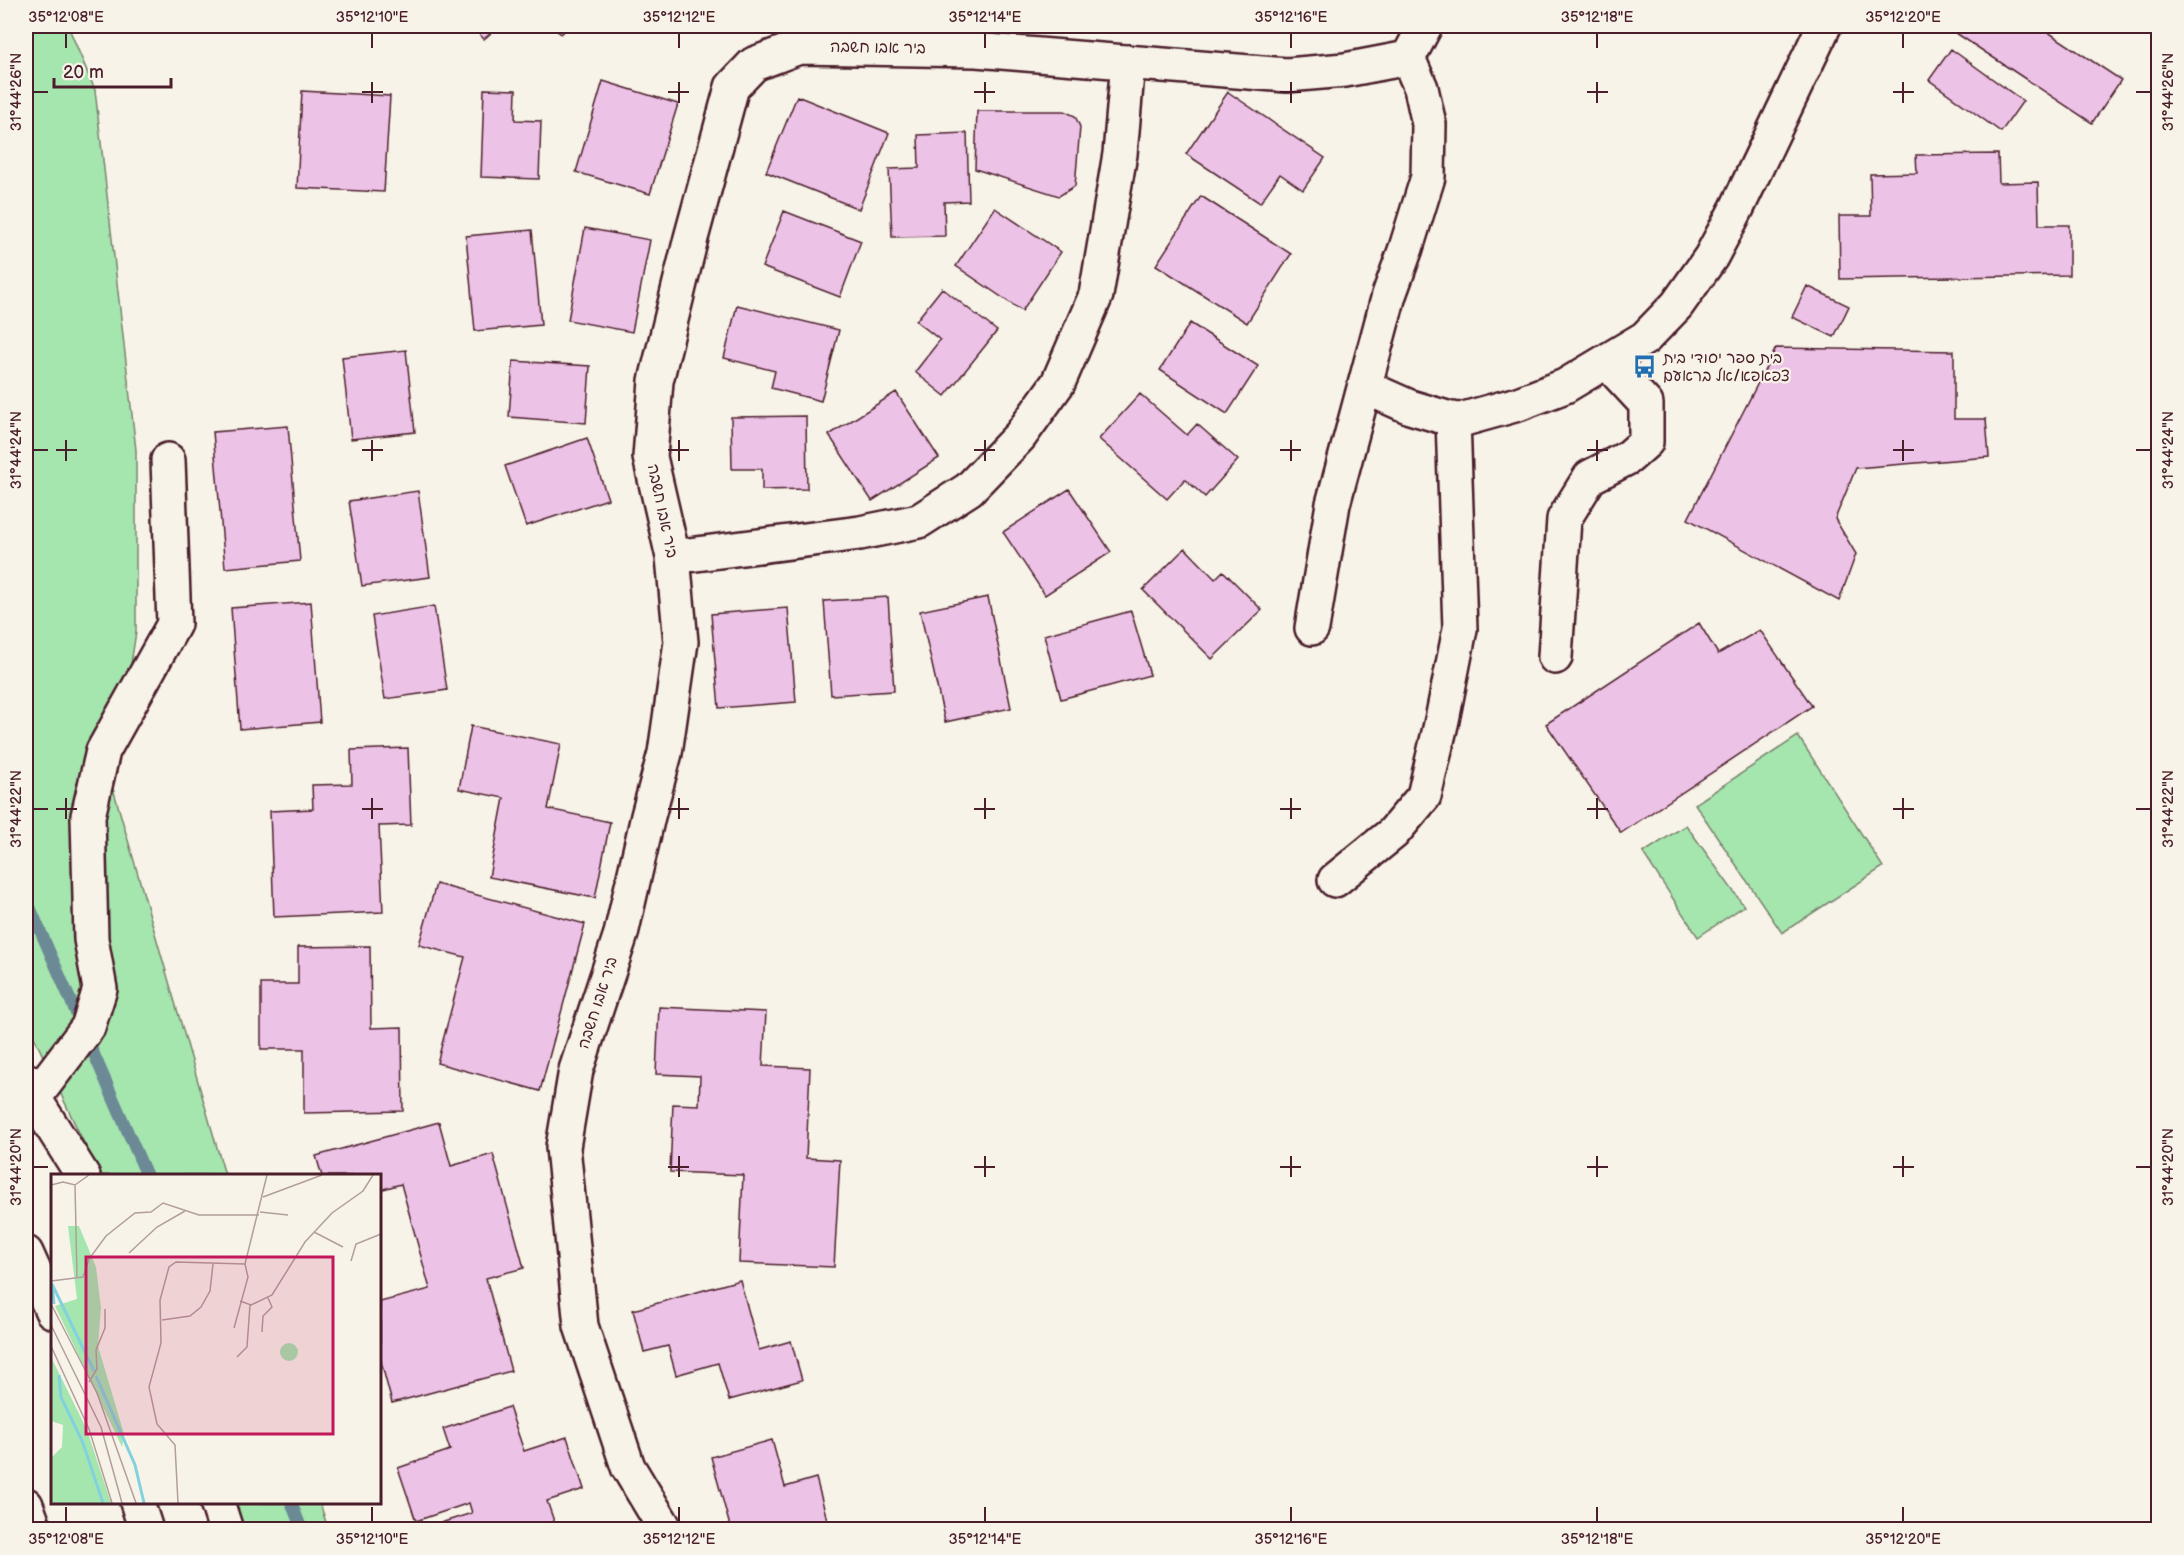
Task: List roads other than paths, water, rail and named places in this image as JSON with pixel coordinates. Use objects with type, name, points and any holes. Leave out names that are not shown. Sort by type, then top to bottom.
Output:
[{"type":"main road","points":[[1312,628],[1333,504],[1389,295],[1428,177],[1429,124],[1421,88],[1408,58],[1425,26]]},
{"type":"main road","points":[[1365,387],[1410,407],[1457,421],[1518,404],[1565,386],[1645,338],[1677,305],[1711,257],[1737,208],[1824,26]]},
{"type":"main road","name":"ביר אבו חשבה","points":[[666,1530],[628,1467],[581,1326],[563,1147],[576,1070],[621,934],[665,753],[681,642],[674,557],[650,457],[656,381],[691,238],[732,87],[754,64],[799,47],[976,50],[1287,75],[1345,70],[1408,58]]},
{"type":"main road","points":[[674,557],[860,533],[919,521],[969,489],[1020,436],[1058,383],[1096,295],[1120,154],[1128,62]]},
{"type":"main road","points":[[1555,657],[1563,519],[1590,477],[1629,457],[1646,442],[1646,404],[1606,362]]},
{"type":"main road","points":[[1335,880],[1393,833],[1424,796],[1460,629],[1453,419]]},
{"type":"main road","points":[[82,1174],[30,1089],[88,1028],[100,989],[91,939],[88,816],[103,751],[174,624],[168,460]]},
{"type":"main road","points":[[26,1252],[51,1309]]},
{"type":"main road","points":[[136,1504],[147,1530]]},
{"type":"main road","points":[[217,1504],[226,1530]]},
{"type":"main road","points":[[26,1505],[35,1530]]},
{"type":"waterway","points":[[26,898],[146,1174]]},
{"type":"waterway","points":[[292,1504],[302,1530]]},
{"type":"place","name":"בית ספר יסודי בית צפאפא/אל בראעם","points":[[1645,367]]}]
